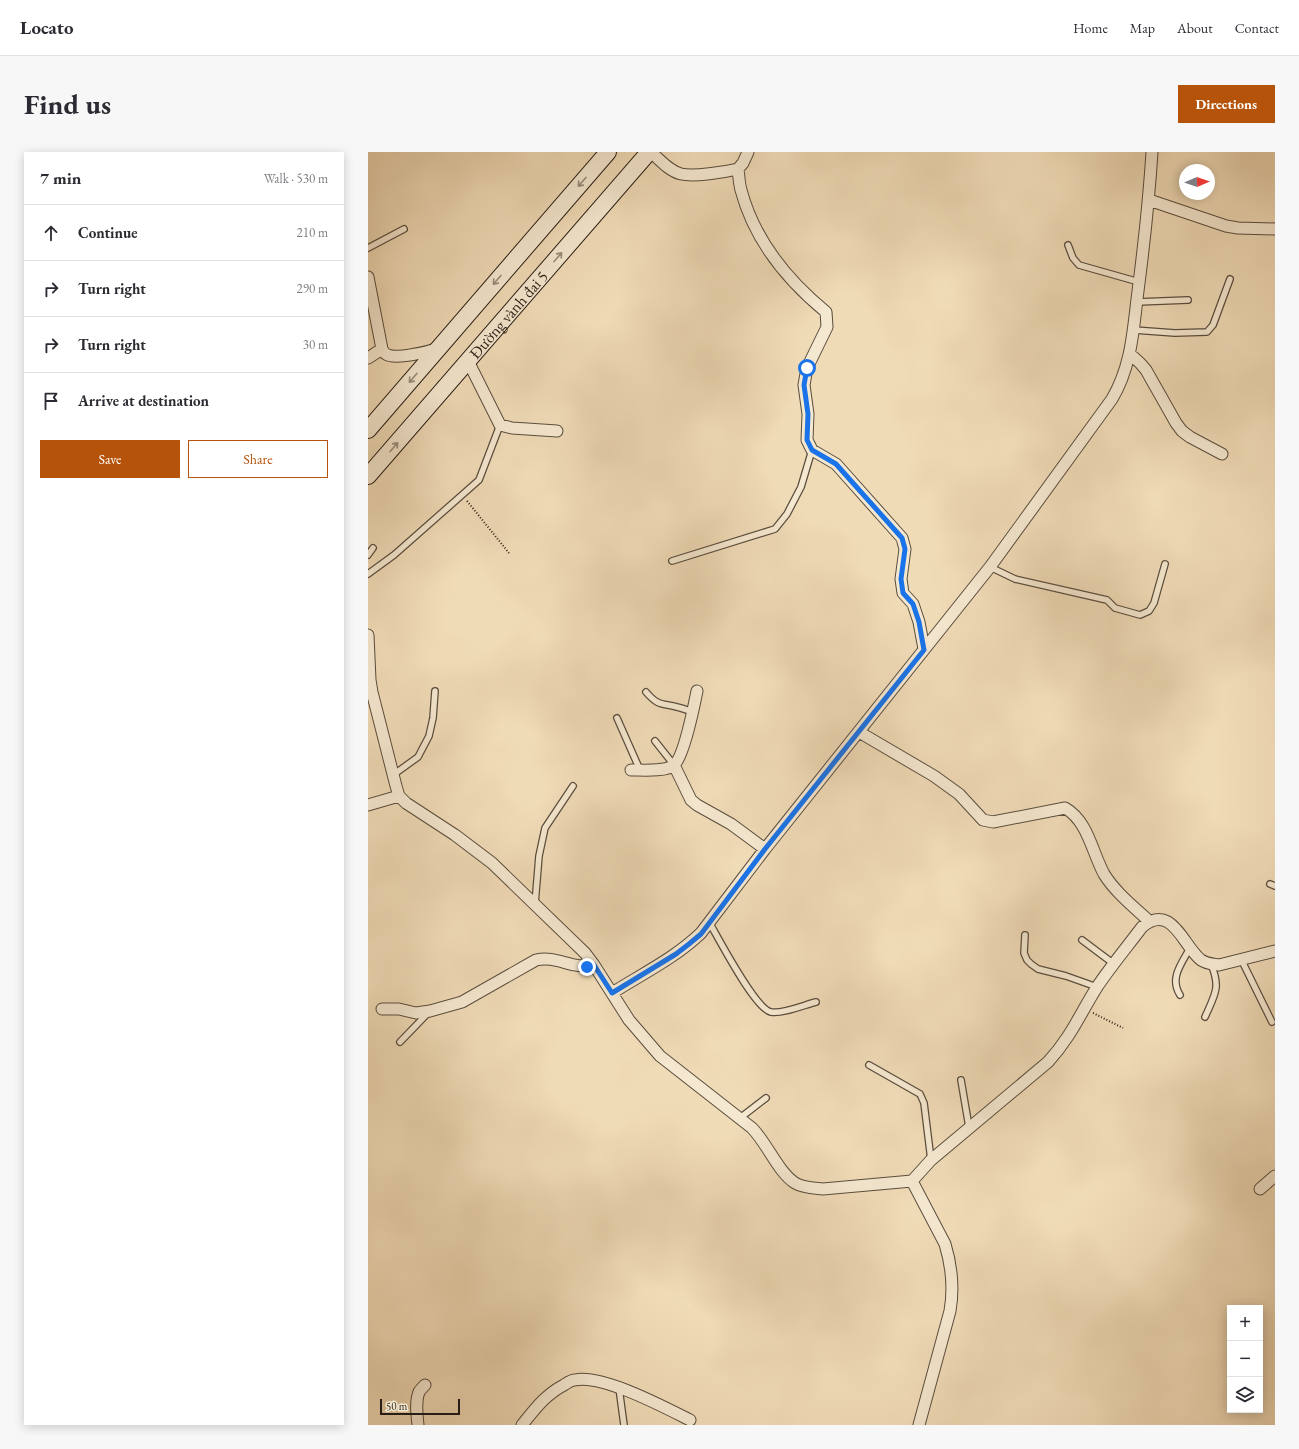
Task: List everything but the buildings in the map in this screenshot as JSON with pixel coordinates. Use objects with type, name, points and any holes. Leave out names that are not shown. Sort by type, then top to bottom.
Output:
[{"type":"main road","name":"Đường vành đai 5","points":[[368,430],[608,152]]},
{"type":"main road","name":"Đường vành đai 5","points":[[368,476],[650,152]]},
{"type":"street","points":[[650,152],[668,168],[681,174],[691,175],[738,169],[743,164],[748,152]]},
{"type":"street","points":[[612,993],[689,944],[701,934],[765,849],[990,567],[1112,399],[1120,386],[1130,354],[1134,330],[1149,200],[1152,152]]},
{"type":"street","points":[[738,169],[741,190],[755,228],[782,270],[806,296],[826,312],[827,327],[807,368],[804,385],[808,414],[807,440],[812,450],[836,464],[902,538],[905,549],[901,579],[903,593],[913,604],[919,622],[924,650]]},
{"type":"street","points":[[1149,200],[1226,226],[1238,228],[1275,229]]},
{"type":"street","points":[[368,277],[382,349],[386,355],[393,357],[430,352],[438,348]]},
{"type":"street","points":[[368,358],[382,349]]},
{"type":"street","points":[[1130,354],[1146,370],[1182,431],[1190,437],[1222,454]]},
{"type":"street","points":[[468,361],[500,425],[512,428],[557,431]]},
{"type":"street","points":[[368,635],[372,692],[393,776],[400,796],[406,803],[455,835],[492,863],[535,904],[585,953],[629,1020],[660,1056],[740,1118],[760,1136],[785,1174],[796,1183],[809,1188],[823,1189],[912,1181],[931,1160],[1048,1062],[1060,1048],[1097,987],[1142,927],[1149,922],[1156,919],[1165,920],[1174,926],[1202,961],[1211,964],[1220,964],[1275,951]]},
{"type":"street","points":[[636,770],[666,769],[674,765],[682,749],[698,692]]},
{"type":"street","points":[[859,732],[934,776],[958,794],[983,820],[992,822],[1065,808],[1074,813],[1088,835],[1105,874],[1118,890],[1149,922]]},
{"type":"street","points":[[674,765],[691,800],[697,805],[731,824],[765,849]]},
{"type":"street","points":[[368,805],[400,796]]},
{"type":"street","points":[[382,1009],[399,1009],[416,1013],[430,1011],[462,1002],[472,998],[536,960],[544,958],[581,967],[594,965]]},
{"type":"street","points":[[1260,1189],[1275,1176]]},
{"type":"street","points":[[912,1181],[945,1244],[953,1283],[950,1311],[920,1425]]},
{"type":"street","points":[[522,1425],[539,1403],[554,1390],[573,1380],[589,1379],[619,1388],[649,1400],[690,1420]]},
{"type":"street","points":[[418,1425],[416,1414],[417,1401],[419,1393],[425,1385]]},
{"type":"lane","points":[[368,248],[404,229]]},
{"type":"lane","points":[[1068,245],[1072,258],[1080,265],[1140,282]]},
{"type":"lane","points":[[1134,330],[1175,333],[1207,332],[1213,325],[1230,280]]},
{"type":"lane","points":[[1137,302],[1188,300]]},
{"type":"lane","points":[[368,574],[394,555],[479,480],[500,425]]},
{"type":"lane","points":[[672,561],[775,529],[787,514],[801,487],[812,450]]},
{"type":"lane","points":[[368,555],[373,548]]},
{"type":"lane","points":[[990,567],[1015,579],[1107,600],[1115,608],[1140,615],[1149,611],[1154,603],[1165,564]]},
{"type":"lane","points":[[393,776],[418,758],[429,736],[433,718],[435,691]]},
{"type":"lane","points":[[646,692],[652,699],[660,704],[677,707],[692,712]]},
{"type":"lane","points":[[617,718],[636,770]]},
{"type":"lane","points":[[655,741],[674,765]]},
{"type":"lane","points":[[535,904],[539,856],[545,828],[572,786]]},
{"type":"lane","points":[[709,922],[752,995],[763,1008],[771,1012],[790,1010],[816,1002]]},
{"type":"lane","points":[[1026,935],[1024,953],[1027,960],[1031,964],[1038,969],[1066,976],[1097,987]]},
{"type":"lane","points":[[1082,940],[1114,964]]},
{"type":"lane","points":[[1180,995],[1176,989],[1175,983],[1177,971],[1191,948]]},
{"type":"lane","points":[[1241,959],[1272,1022]]},
{"type":"lane","points":[[1205,1017],[1216,990],[1216,976],[1211,964]]},
{"type":"lane","points":[[400,1042],[430,1011]]},
{"type":"lane","points":[[868,1065],[920,1094],[924,1103],[931,1160]]},
{"type":"lane","points":[[961,1080],[969,1128]]},
{"type":"lane","points":[[740,1118],[766,1098]]},
{"type":"lane","points":[[619,1388],[624,1425]]},
{"type":"path","points":[[462,495],[509,553]]},
{"type":"path","points":[[1084,1010],[1123,1028]]},
{"type":"route","points":[[587,967],[594,965],[612,993],[676,954],[701,934],[765,849],[924,650],[919,622],[913,604],[903,593],[901,579],[905,549],[902,538],[836,464],[812,450],[807,440],[808,414],[804,385],[807,368]]}]
